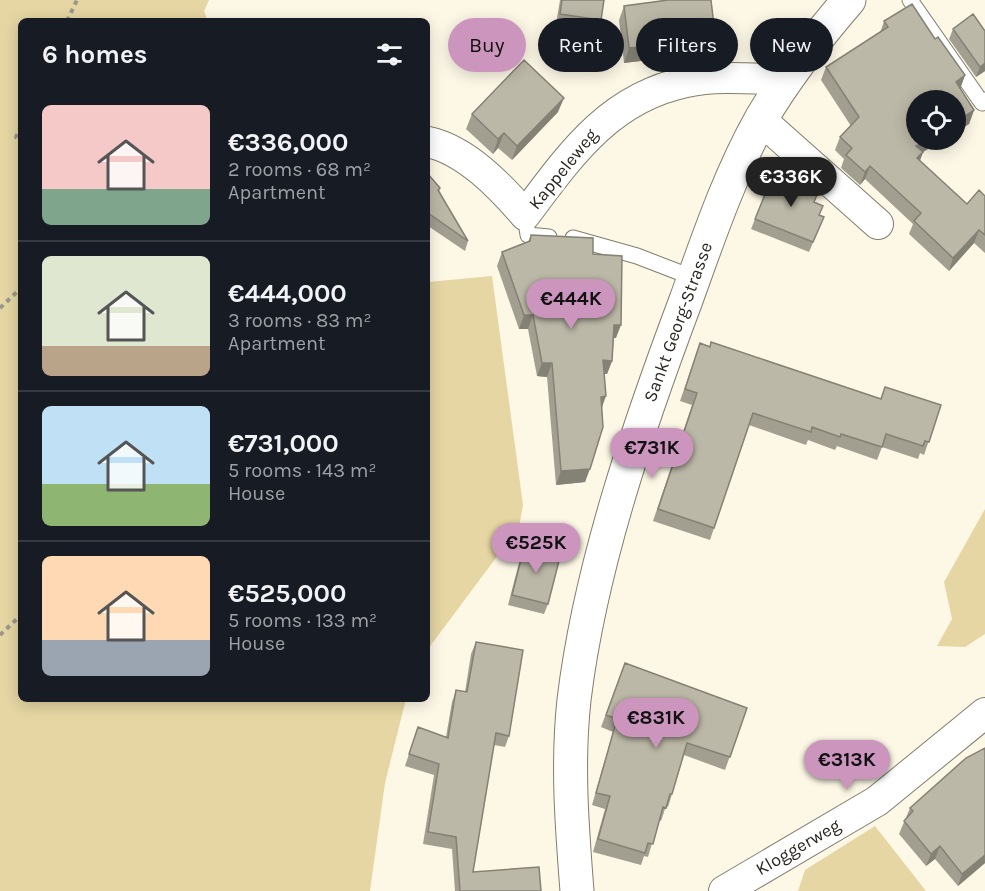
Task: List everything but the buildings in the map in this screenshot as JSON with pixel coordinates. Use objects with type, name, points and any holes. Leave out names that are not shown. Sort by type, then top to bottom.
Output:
[{"type":"street","name":"Sankt Georg-Strasse","points":[[577,891],[570,748],[584,639],[611,528],[651,395],[725,194],[761,120],[787,80],[849,0]]},
{"type":"street","name":"Kappeleweg","points":[[430,142],[437,144],[476,167],[525,215],[556,173],[600,124],[643,96],[687,82],[737,78],[787,80]]},
{"type":"street","points":[[761,120],[878,224]]},
{"type":"street","name":"Kloggerweg","points":[[724,891],[877,801],[985,713]]},
{"type":"lane","points":[[910,0],[982,103],[985,100]]},
{"type":"lane","points":[[525,215],[528,235],[576,238],[637,256],[694,278]]},
{"type":"path","points":[[68,18],[77,0]]},
{"type":"path","points":[[0,308],[18,291]]},
{"type":"path","points":[[0,635],[18,618]]},
{"type":"shaded area","points":[[0,0],[209,0],[204,11],[207,18],[18,18],[18,702],[405,702],[385,783],[370,891],[0,891]]},
{"type":"shaded area","points":[[492,276],[523,505],[519,527],[430,646],[430,282]]},
{"type":"shaded area","points":[[985,509],[985,634],[965,647],[937,646],[952,619],[944,582]]},
{"type":"shaded area","points":[[875,826],[926,891],[798,891],[805,870]]}]
